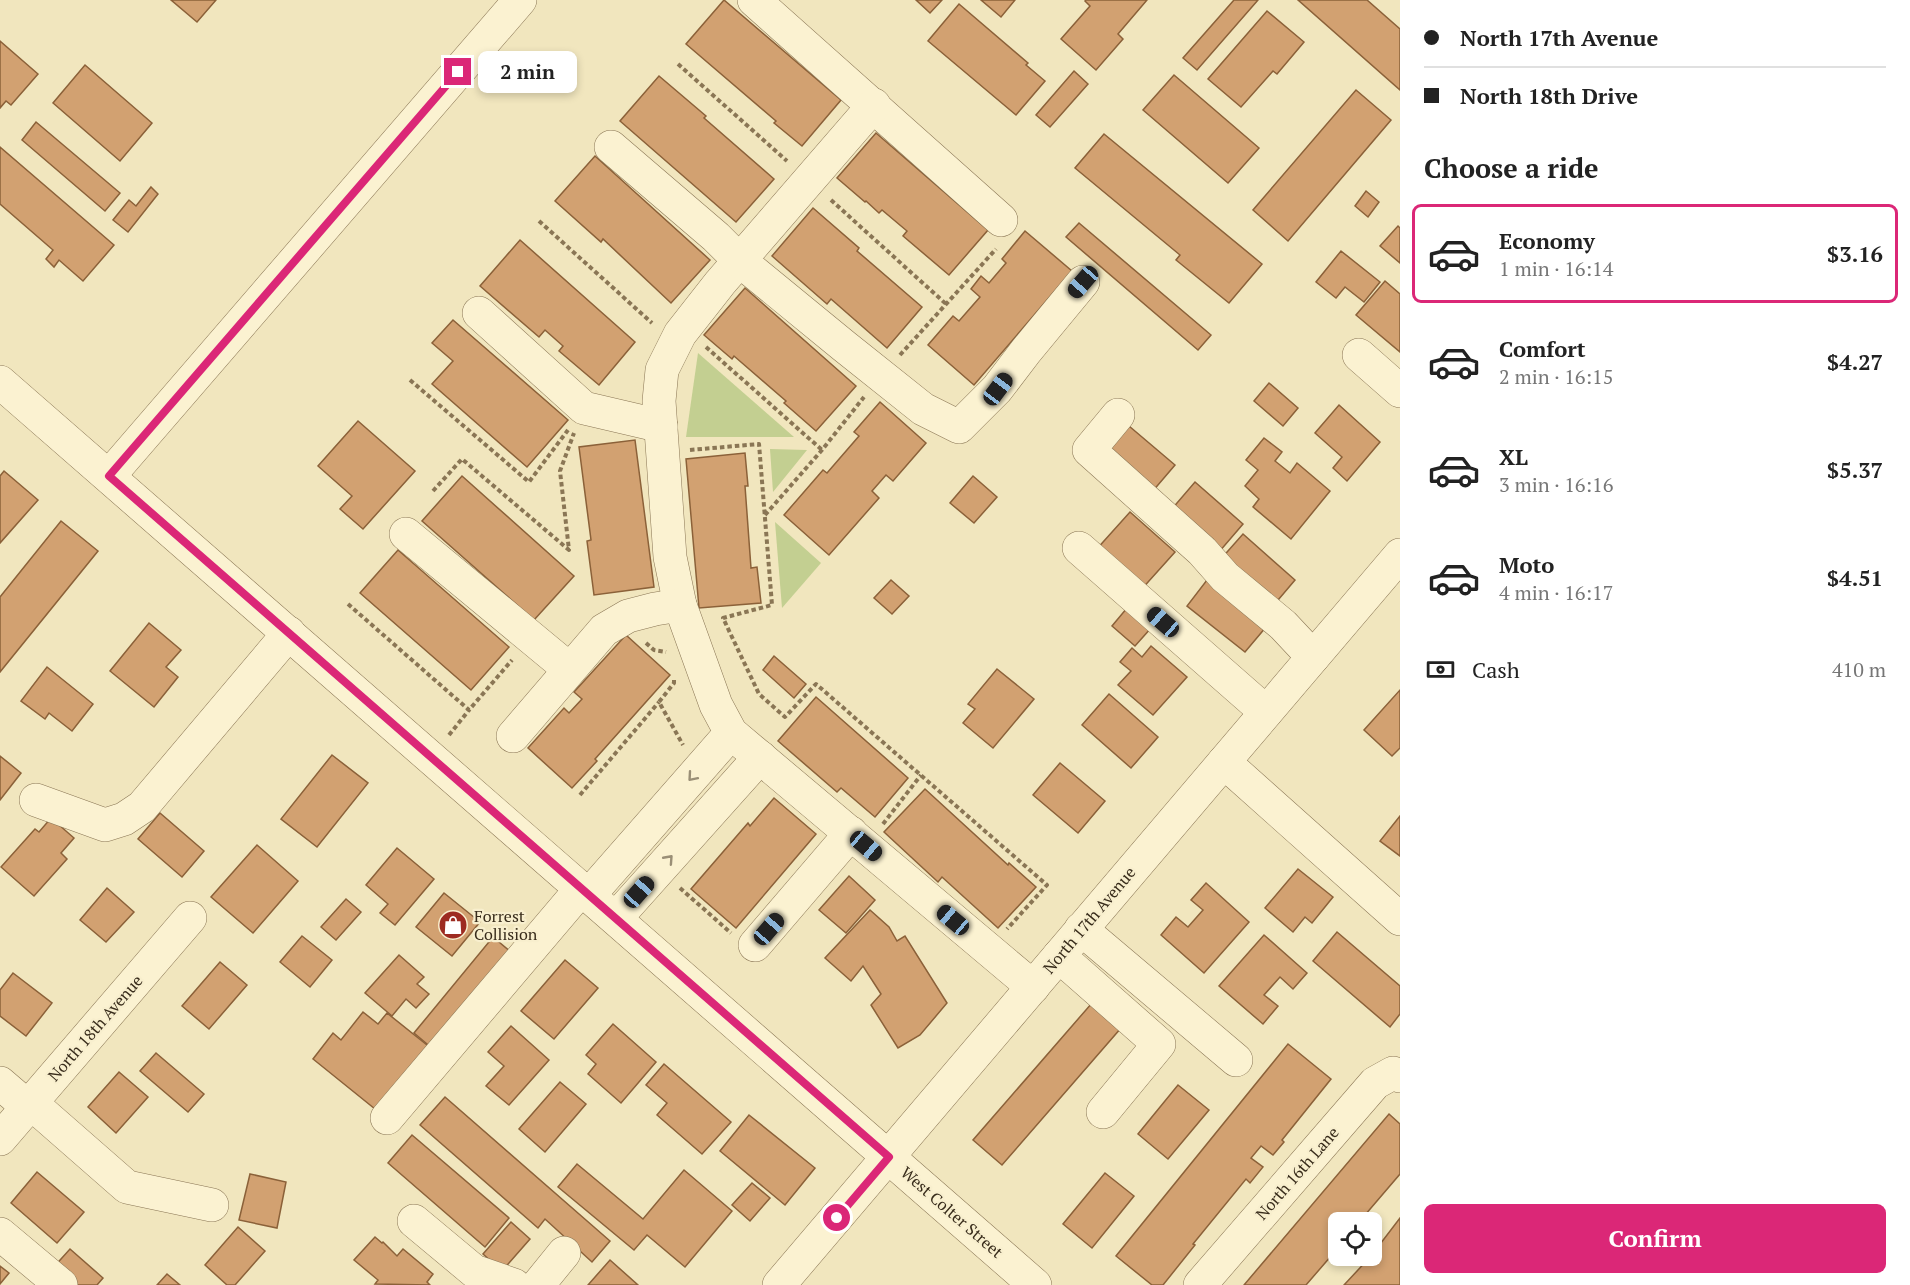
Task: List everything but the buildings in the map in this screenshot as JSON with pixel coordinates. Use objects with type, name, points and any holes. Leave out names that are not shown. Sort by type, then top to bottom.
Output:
[{"type":"street","points":[[109,476],[520,0]]},
{"type":"street","points":[[754,0],[874,105],[1002,231]]},
{"type":"street","points":[[874,105],[739,260],[680,336],[662,370],[659,401],[670,557],[680,605],[716,705],[731,733],[1033,987]]},
{"type":"street","points":[[611,147],[716,237],[739,260],[881,376],[923,409],[959,427],[998,389],[1083,282]]},
{"type":"street","points":[[479,313],[584,408],[662,439]]},
{"type":"street","points":[[1359,355],[1400,391]]},
{"type":"street","name":"West Colter Street","points":[[0,382],[1035,1285]]},
{"type":"street","points":[[1118,416],[1089,450],[1177,527],[1225,577],[1283,626],[1313,657]]},
{"type":"street","points":[[406,534],[569,669]]},
{"type":"street","points":[[1079,548],[1266,712]]},
{"type":"street","name":"North 17th Avenue","points":[[779,1285],[1400,555]]},
{"type":"street","points":[[513,736],[604,630],[621,620],[655,609],[680,605]]},
{"type":"street","points":[[36,800],[105,825],[124,819],[142,807],[289,633]]},
{"type":"street","points":[[387,1118],[586,891],[731,733]]},
{"type":"street","points":[[616,918],[760,757]]},
{"type":"street","points":[[1224,762],[1400,919]]},
{"type":"street","points":[[746,942],[858,840]]},
{"type":"street","name":"North 18th Avenue","points":[[0,1139],[190,918]]},
{"type":"street","points":[[1081,929],[1236,1060]]},
{"type":"street","points":[[1059,956],[1159,1044],[1103,1112]]},
{"type":"street","name":"North 16th Lane","points":[[1200,1285],[1375,1083],[1393,1073],[1400,1076]]},
{"type":"street","points":[[0,1083],[127,1187],[212,1205]]},
{"type":"street","points":[[414,1221],[474,1271],[514,1285]]},
{"type":"street","points":[[0,1234],[61,1285]]},
{"type":"street","points":[[538,1285],[564,1253]]},
{"type":"path","points":[[678,64],[946,304]]},
{"type":"path","points":[[539,221],[822,450]]},
{"type":"path","points":[[764,516],[822,450],[881,376],[946,304],[1002,231]]},
{"type":"path","points":[[410,380],[528,482],[584,408]]},
{"type":"path","points":[[433,491],[462,459],[569,550],[560,471],[584,408]]},
{"type":"path","points":[[662,439],[759,444],[772,605],[723,618],[759,694],[785,717],[816,684],[1047,885],[994,954]]},
{"type":"path","points":[[348,604],[469,710]]},
{"type":"path","points":[[621,620],[654,650],[670,652]]},
{"type":"path","points":[[449,735],[531,638]]},
{"type":"path","points":[[580,795],[674,683],[673,673]]},
{"type":"path","points":[[659,702],[685,748],[682,754]]},
{"type":"path","points":[[858,840],[921,775]]},
{"type":"path","points":[[674,883],[746,942]]},
{"type":"green space","points":[[698,353],[794,437],[686,437]]},
{"type":"green space","points":[[770,449],[807,450],[773,492]]},
{"type":"green space","points":[[775,522],[821,563],[782,608]]},
{"type":"place","name":"Forrest Collision","points":[[453,925]]},
{"type":"route","points":[[458,72],[109,476],[889,1157],[837,1218]]}]
